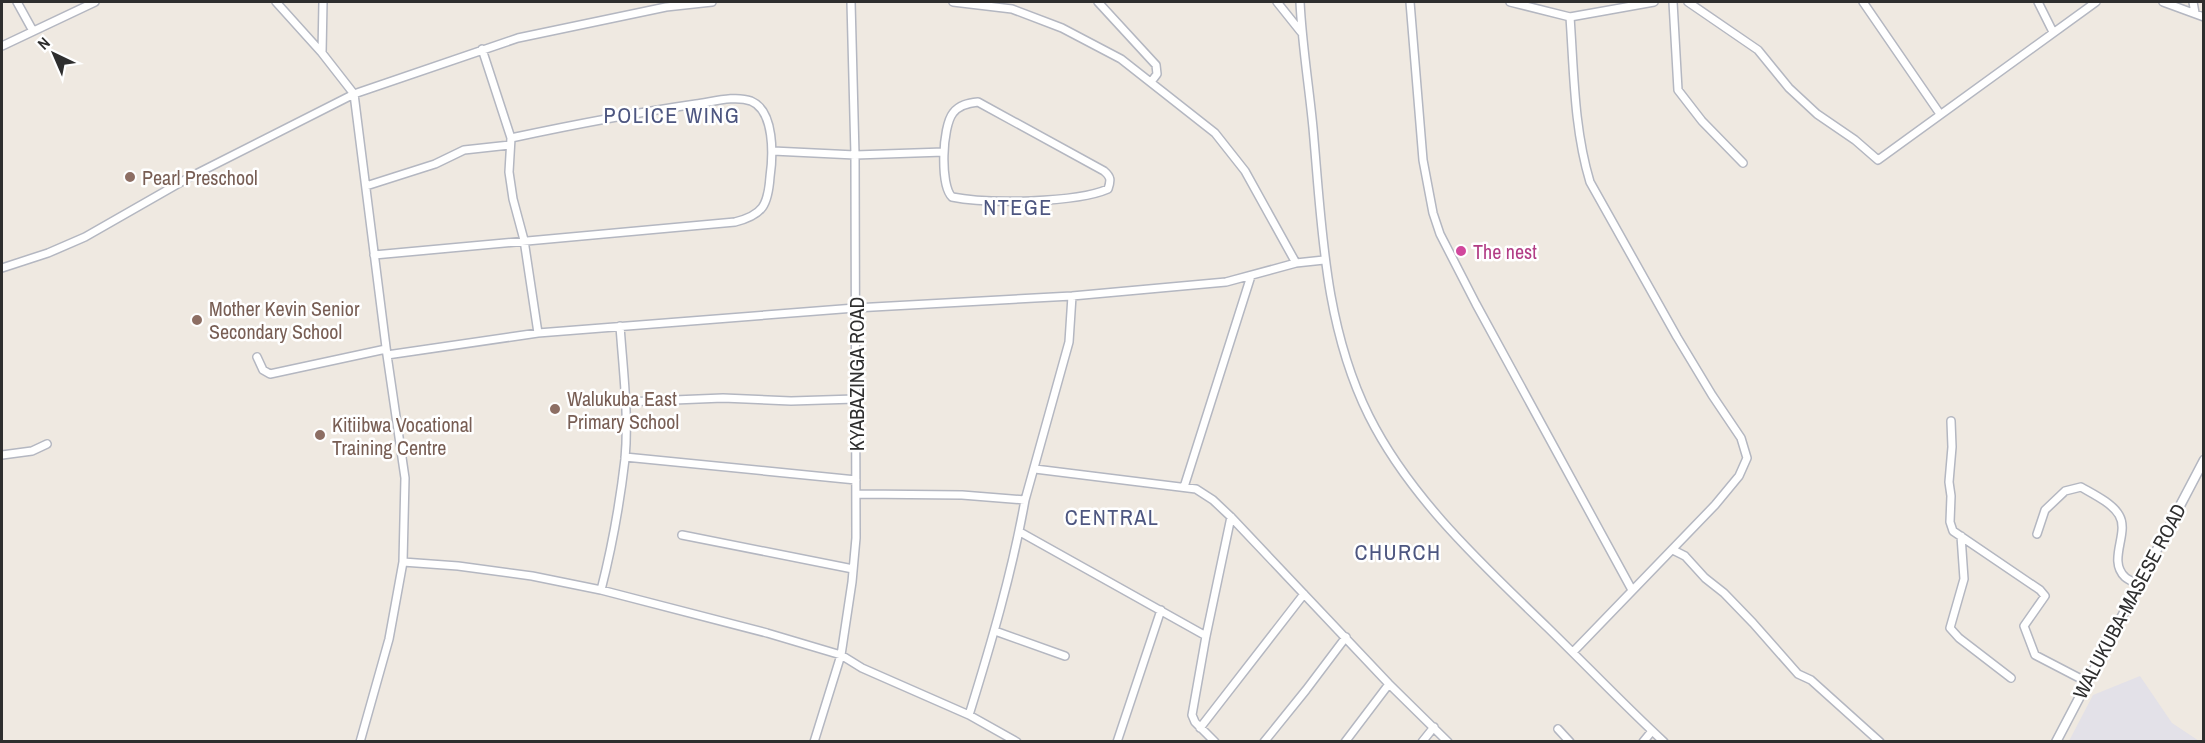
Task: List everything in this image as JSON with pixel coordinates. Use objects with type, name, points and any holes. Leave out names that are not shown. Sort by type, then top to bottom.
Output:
[{"type":"street","points":[[17,2],[33,31]]},
{"type":"street","points":[[2,46],[95,2]]},
{"type":"street","points":[[276,2],[322,53],[354,94],[386,352],[405,478],[403,562],[389,639],[360,741]]},
{"type":"street","points":[[322,53],[323,2]]},
{"type":"street","points":[[2,268],[48,253],[85,237],[200,172],[354,94],[518,38],[614,16],[712,2]]},
{"type":"street","name":"KYABAZINGA ROAD","points":[[814,741],[841,655],[853,569],[858,494],[855,399],[855,155],[851,2]]},
{"type":"street","points":[[953,2],[1012,9],[1062,28],[1121,59],[1215,133],[1245,171],[1296,263]]},
{"type":"street","points":[[1098,2],[1154,63],[1157,71],[1151,82]]},
{"type":"street","points":[[1277,2],[1301,32]]},
{"type":"street","points":[[1300,2],[1324,260],[1333,308],[1352,377],[1370,417],[1411,482],[1471,552],[1664,741]]},
{"type":"street","points":[[1410,2],[1423,160],[1433,213],[1440,234],[1632,590]]},
{"type":"street","points":[[1510,2],[1570,17],[1654,2]]},
{"type":"street","points":[[1673,2],[1678,90],[1702,121],[1743,163]]},
{"type":"street","points":[[1688,2],[1758,50],[1790,88],[1817,114],[1855,140],[1878,160],[2096,2]]},
{"type":"street","points":[[1863,2],[1940,114]]},
{"type":"street","points":[[2038,2],[2053,32]]},
{"type":"street","points":[[2163,2],[2204,17]]},
{"type":"street","points":[[2193,2],[2195,13]]},
{"type":"street","points":[[1570,17],[1577,124],[1590,182],[1677,337],[1745,447],[1747,458],[1739,476],[1673,550],[1573,652]]},
{"type":"street","points":[[482,49],[510,142],[509,172],[513,199],[524,240],[538,333]]},
{"type":"street","points":[[366,186],[435,164],[465,150],[644,112],[738,100],[751,101],[759,107],[767,119],[773,151],[766,202],[761,210],[750,218],[735,222],[374,255]]},
{"type":"street","points":[[978,102],[1104,171],[1111,181],[1108,189],[1090,196],[1025,201],[956,198],[948,193],[944,152],[948,121],[953,113],[959,106],[978,102]]},
{"type":"street","points":[[773,151],[855,155],[944,152]]},
{"type":"street","points":[[257,357],[263,370],[270,374],[386,352],[538,333],[855,308],[1072,296],[1226,282],[1296,263],[1324,260]]},
{"type":"street","points":[[1184,487],[1251,276]]},
{"type":"street","points":[[969,715],[995,631],[1020,532],[1025,500],[1069,342],[1072,296]]},
{"type":"street","points":[[601,590],[610,558],[625,457],[625,402],[620,326]]},
{"type":"street","points":[[625,402],[723,398],[791,401],[855,399]]},
{"type":"street","points":[[1951,421],[1952,447],[1949,482],[1950,522],[1953,531],[2040,590],[2045,596],[2024,626],[2035,656],[2087,682]]},
{"type":"street","points":[[2,455],[32,451],[47,444]]},
{"type":"street","points":[[625,457],[856,480]]},
{"type":"street","name":"WALUKUBA-MASESE ROAD","points":[[2056,741],[2204,460]]},
{"type":"street","points":[[1035,469],[1184,487],[1204,493],[1231,517],[1389,684],[1448,741]]},
{"type":"street","points":[[2037,534],[2045,510],[2066,491],[2081,487],[2119,514],[2123,527],[2118,543],[2118,562],[2124,577],[2138,584]]},
{"type":"street","points":[[858,494],[962,495],[1025,500]]},
{"type":"street","points":[[1215,741],[1200,728],[1192,715],[1231,517]]},
{"type":"street","points":[[1020,532],[1206,636]]},
{"type":"street","points":[[682,535],[853,569]]},
{"type":"street","points":[[1961,536],[1964,579],[1950,628],[1959,638],[2011,678]]},
{"type":"street","points":[[1673,550],[1684,556],[1705,578],[1724,593],[1798,674],[1811,680],[1880,741]]},
{"type":"street","points":[[403,562],[511,573],[601,590],[767,633],[841,655],[862,668],[969,715],[1017,741]]},
{"type":"street","points":[[1200,728],[1304,594]]},
{"type":"street","points":[[1117,741],[1161,610]]},
{"type":"street","points":[[995,631],[1065,656]]},
{"type":"street","points":[[1264,741],[1346,637]]},
{"type":"street","points":[[1345,741],[1389,684]]},
{"type":"street","points":[[1422,741],[1434,727]]},
{"type":"street","points":[[1558,729],[1570,741]]},
{"type":"street","points":[[1643,741],[1652,731]]},
{"type":"shaded area","points":[[2140,676],[2172,723],[2199,741],[2069,741],[2093,695]]},
{"type":"place","name":"Pearl Preschool","points":[[130,177]]},
{"type":"place","name":"The nest","points":[[1461,251]]},
{"type":"place","name":"Mother Kevin Senior Secondary School","points":[[197,320]]},
{"type":"place","name":"Walukuba East Primary School","points":[[555,409]]},
{"type":"place","name":"Kitiibwa Vocational Training Centre","points":[[320,435]]},
{"type":"district","name":"POLICE WING","points":[[672,115]]},
{"type":"district","name":"NTEGE","points":[[1018,207]]},
{"type":"district","name":"CENTRAL","points":[[1112,517]]},
{"type":"district","name":"CHURCH","points":[[1398,552]]}]
